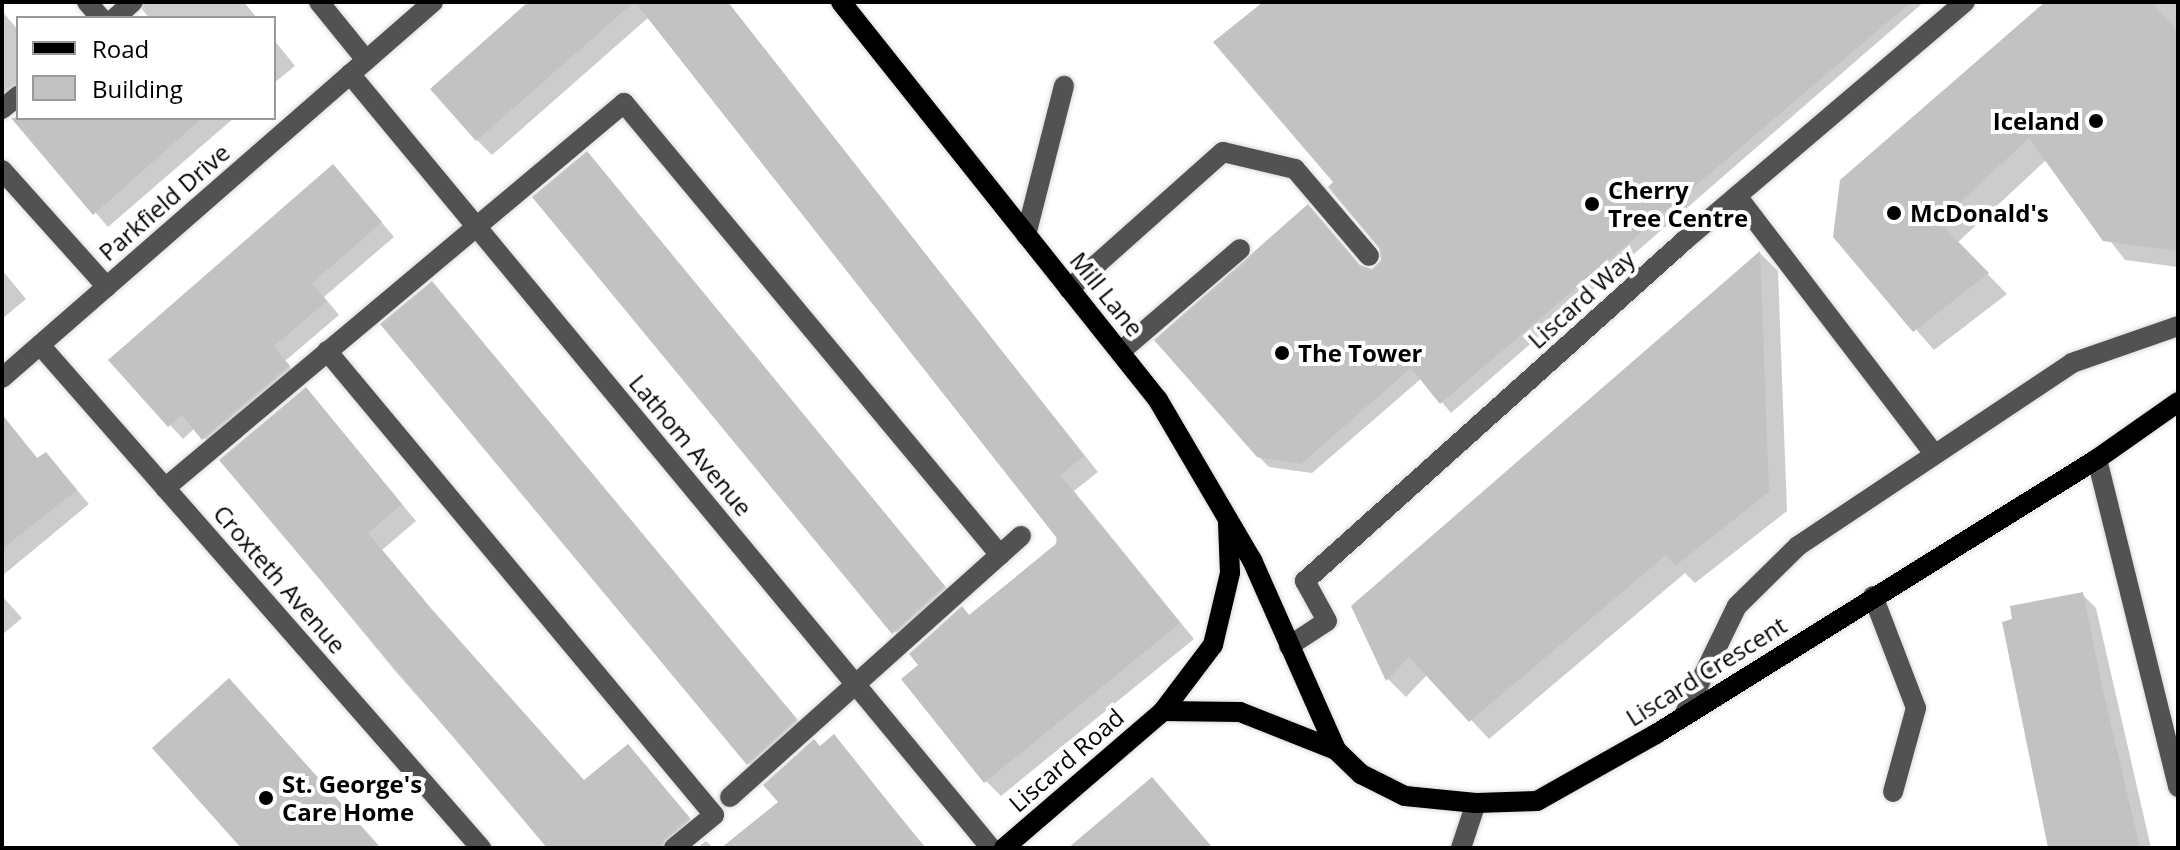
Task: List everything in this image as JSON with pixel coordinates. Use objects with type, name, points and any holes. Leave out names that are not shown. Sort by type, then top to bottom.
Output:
[{"type":"main road","name":"Mill Lane","points":[[841,2],[1158,400],[1228,520],[1289,646]]},
{"type":"main road","name":"Liscard Crescent","points":[[1289,646],[1336,750],[1361,774],[1405,796],[1476,803],[1537,801],[1683,717],[2097,459],[2178,402]]},
{"type":"main road","name":"Liscard Road","points":[[1004,848],[1163,711],[1213,645],[1230,573],[1228,520]]},
{"type":"main road","name":"Liscard Road","points":[[1163,711],[1240,712],[1336,750]]},
{"type":"street","points":[[117,16],[133,2]]},
{"type":"street","points":[[319,2],[366,60]]},
{"type":"street","name":"Parkfield Drive","points":[[2,378],[433,2]]},
{"type":"street","name":"Liscard Way","points":[[1289,646],[1327,621],[1305,581],[1737,196],[1965,2]]},
{"type":"street","name":"Lathom Avenue","points":[[350,74],[991,848]]},
{"type":"street","points":[[1026,235],[1064,86]]},
{"type":"street","points":[[165,488],[624,103],[1000,555]]},
{"type":"street","points":[[1069,289],[1223,152],[1295,169],[1369,256]]},
{"type":"street","points":[[2,170],[107,287]]},
{"type":"street","points":[[1737,196],[1933,452]]},
{"type":"street","points":[[1120,352],[1240,249]]},
{"type":"street","points":[[1683,717],[1737,606],[1798,546],[1933,452],[2072,363],[2178,326]]},
{"type":"street","name":"Croxteth Avenue","points":[[40,345],[481,848]]},
{"type":"street","points":[[327,351],[714,815],[674,848]]},
{"type":"street","points":[[2097,459],[2178,787]]},
{"type":"street","points":[[730,797],[854,682],[1021,536]]},
{"type":"street","points":[[1873,596],[1916,708],[1893,792]]},
{"type":"street","points":[[1461,848],[1476,803]]},
{"type":"building","points":[[528,2],[634,2],[476,141],[430,89]]},
{"type":"building","points":[[635,2],[728,2],[1084,456],[1060,475],[1180,623],[984,783],[901,679],[918,665],[909,654],[962,606],[969,615],[1057,543],[1056,537]]},
{"type":"building","points":[[1263,2],[1911,2],[1440,404],[1411,368],[1301,464],[1257,457],[1154,340],[1308,204],[1360,265],[1372,269],[1381,260],[1379,248],[1328,187],[1333,182],[1213,42]]},
{"type":"building","points":[[2045,2],[2152,2],[2178,32],[2178,251],[2103,241],[2029,138],[1939,222],[1989,273],[1913,332],[1833,237],[1840,180]]},
{"type":"building","points":[[11,118],[200,120],[93,215]]},
{"type":"building","points":[[587,151],[945,586],[892,634],[532,197]]},
{"type":"building","points":[[333,164],[382,222],[312,283],[327,301],[274,346],[290,366],[202,440],[182,415],[168,427],[108,360]]},
{"type":"building","points":[[1760,251],[1769,492],[1675,566],[1666,555],[1469,722],[1409,657],[1386,681],[1351,606]]},
{"type":"building","points":[[432,281],[797,719],[747,765],[380,324]]},
{"type":"building","points":[[306,387],[402,504],[368,533],[584,780],[628,744],[690,818],[661,848],[547,848],[219,460]]},
{"type":"building","points":[[2,414],[37,458],[46,452],[77,490],[2,549]]},
{"type":"building","points":[[2083,592],[2140,848],[2048,848],[2002,622],[2012,619],[2010,606]]},
{"type":"building","name":"St. George's Care Home","points":[[229,678],[381,848],[241,848],[152,748]]},
{"type":"building","points":[[834,734],[925,848],[721,848],[778,802],[763,785],[814,739],[820,746]]},
{"type":"building","points":[[1152,777],[1213,848],[1068,848]]},
{"type":"place","name":"Iceland","points":[[2096,121]]},
{"type":"place","name":"Cherry Tree Centre","points":[[1592,204]]},
{"type":"place","name":"McDonald's","points":[[1894,213]]},
{"type":"place","name":"The Tower","points":[[1282,353]]},
{"type":"place","name":"St. George's Care Home","points":[[266,798]]}]
